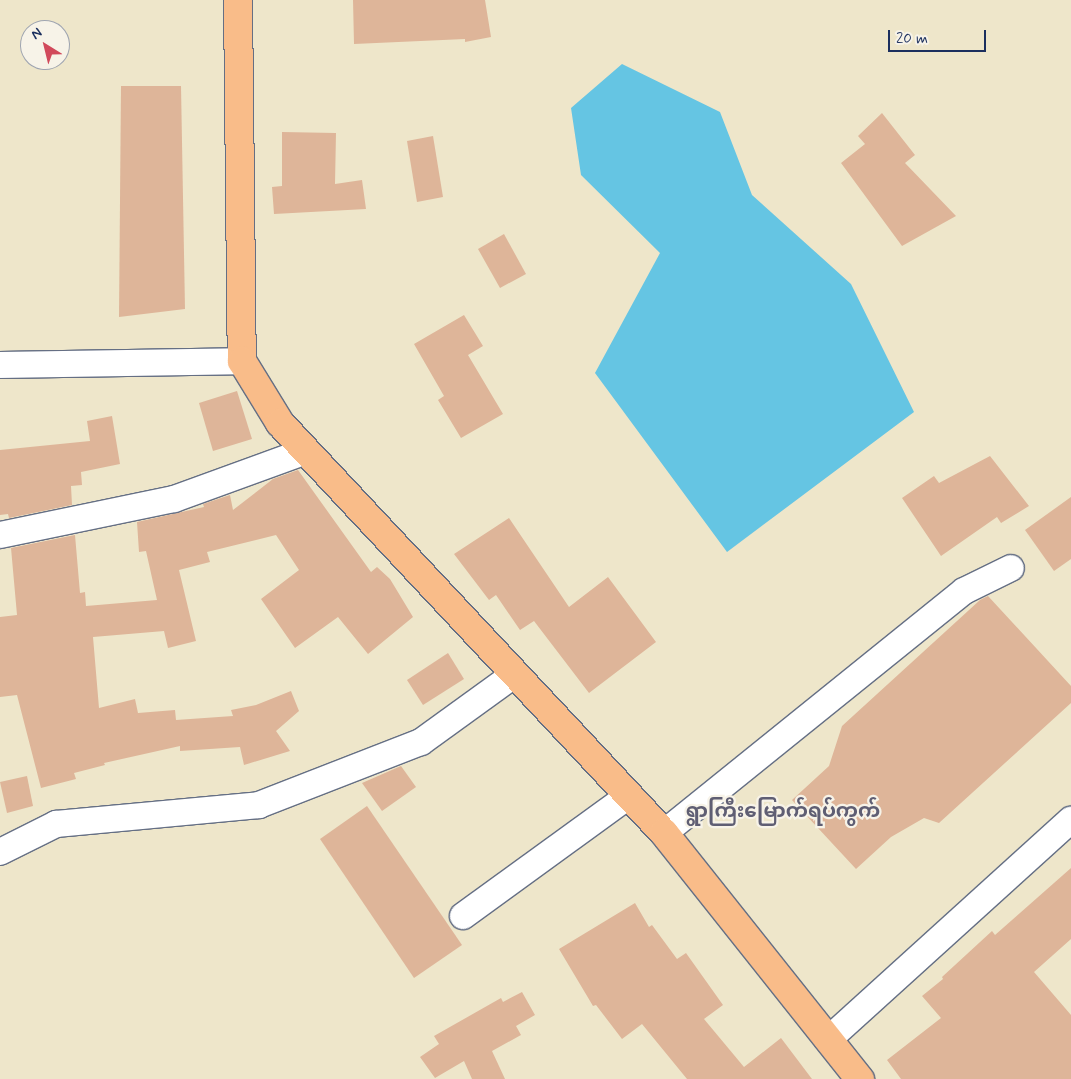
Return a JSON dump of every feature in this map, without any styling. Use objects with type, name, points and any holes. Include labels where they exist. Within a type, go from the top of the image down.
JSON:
[{"type":"main road","points":[[238,0],[242,361],[280,423],[664,833],[860,1079]]},
{"type":"street","points":[[0,366],[242,361]]},
{"type":"street","points":[[0,534],[174,499],[306,451]]},
{"type":"street","points":[[664,833],[964,591],[1011,568]]},
{"type":"street","points":[[0,852],[56,824],[259,805],[421,742],[515,674]]},
{"type":"street","points":[[463,916],[628,796]]},
{"type":"street","points":[[828,1040],[1071,820]]},
{"type":"water","points":[[622,64],[720,112],[752,195],[851,284],[914,412],[727,552],[595,373],[660,253],[581,175],[571,108]]},
{"type":"building","points":[[353,0],[485,0],[491,37],[465,42],[465,39],[354,44]]},
{"type":"building","points":[[121,86],[181,86],[185,309],[119,317]]},
{"type":"building","points":[[882,113],[915,155],[905,163],[956,216],[902,246],[841,163],[865,144],[858,136]]},
{"type":"building","points":[[282,132],[336,133],[335,184],[362,180],[366,209],[274,214],[272,187],[282,186]]},
{"type":"building","points":[[433,136],[443,197],[417,202],[407,141]]},
{"type":"building","points":[[504,234],[526,274],[500,288],[478,249]]},
{"type":"building","points":[[464,315],[483,346],[468,355],[503,414],[461,438],[438,400],[444,396],[414,344]]},
{"type":"building","points":[[237,391],[252,439],[213,451],[199,403]]},
{"type":"building","points":[[112,416],[120,464],[81,472],[82,485],[71,486],[72,505],[9,518],[8,514],[0,515],[0,450],[90,441],[87,421]]},
{"type":"building","points":[[990,456],[1029,506],[1001,523],[997,517],[941,556],[902,498],[934,476],[939,483]]},
{"type":"building","points":[[298,470],[371,572],[377,567],[390,579],[413,617],[368,654],[338,617],[295,648],[261,599],[299,570],[276,535],[207,552],[210,562],[179,570],[196,641],[168,648],[164,631],[93,637],[99,708],[135,699],[138,713],[175,710],[176,720],[233,716],[231,710],[256,705],[291,691],[299,711],[276,731],[290,751],[244,765],[240,747],[180,751],[180,746],[104,763],[105,765],[74,773],[76,779],[41,788],[17,695],[0,697],[0,617],[17,615],[11,548],[75,535],[80,593],[85,592],[86,606],[157,600],[146,551],[139,552],[137,522],[204,507],[203,504],[230,495],[233,510],[273,479]]},
{"type":"building","points":[[1071,497],[1071,559],[1054,571],[1025,530]]},
{"type":"building","points":[[509,518],[569,607],[608,577],[656,642],[589,693],[534,621],[520,630],[496,595],[489,600],[454,554]]},
{"type":"building","points":[[988,596],[1071,686],[1071,703],[939,823],[924,818],[891,837],[856,869],[792,800],[829,766],[842,726],[980,600]]},
{"type":"building","points":[[448,653],[464,679],[423,705],[407,680]]},
{"type":"building","points":[[401,766],[416,787],[382,811],[362,783]]},
{"type":"building","points":[[27,776],[33,806],[7,813],[0,782]]},
{"type":"building","points":[[367,806],[462,945],[414,978],[320,839]]},
{"type":"building","points":[[1071,868],[1071,939],[1034,972],[1071,1015],[1071,1079],[901,1079],[887,1060],[941,1018],[922,996],[943,979],[942,977],[992,931],[995,935]]},
{"type":"building","points":[[635,903],[649,927],[652,925],[677,959],[686,953],[723,1005],[704,1019],[744,1067],[781,1038],[812,1079],[687,1079],[642,1024],[622,1039],[596,1005],[593,1006],[559,949]]},
{"type":"building","points":[[522,992],[535,1015],[516,1026],[521,1035],[492,1051],[505,1079],[472,1079],[464,1061],[435,1078],[420,1057],[439,1044],[434,1036],[501,998],[503,1002]]},
{"type":"district","name":"ရွာကြီးမြောက်ရပ်ကွက်","points":[[783,811]]}]
